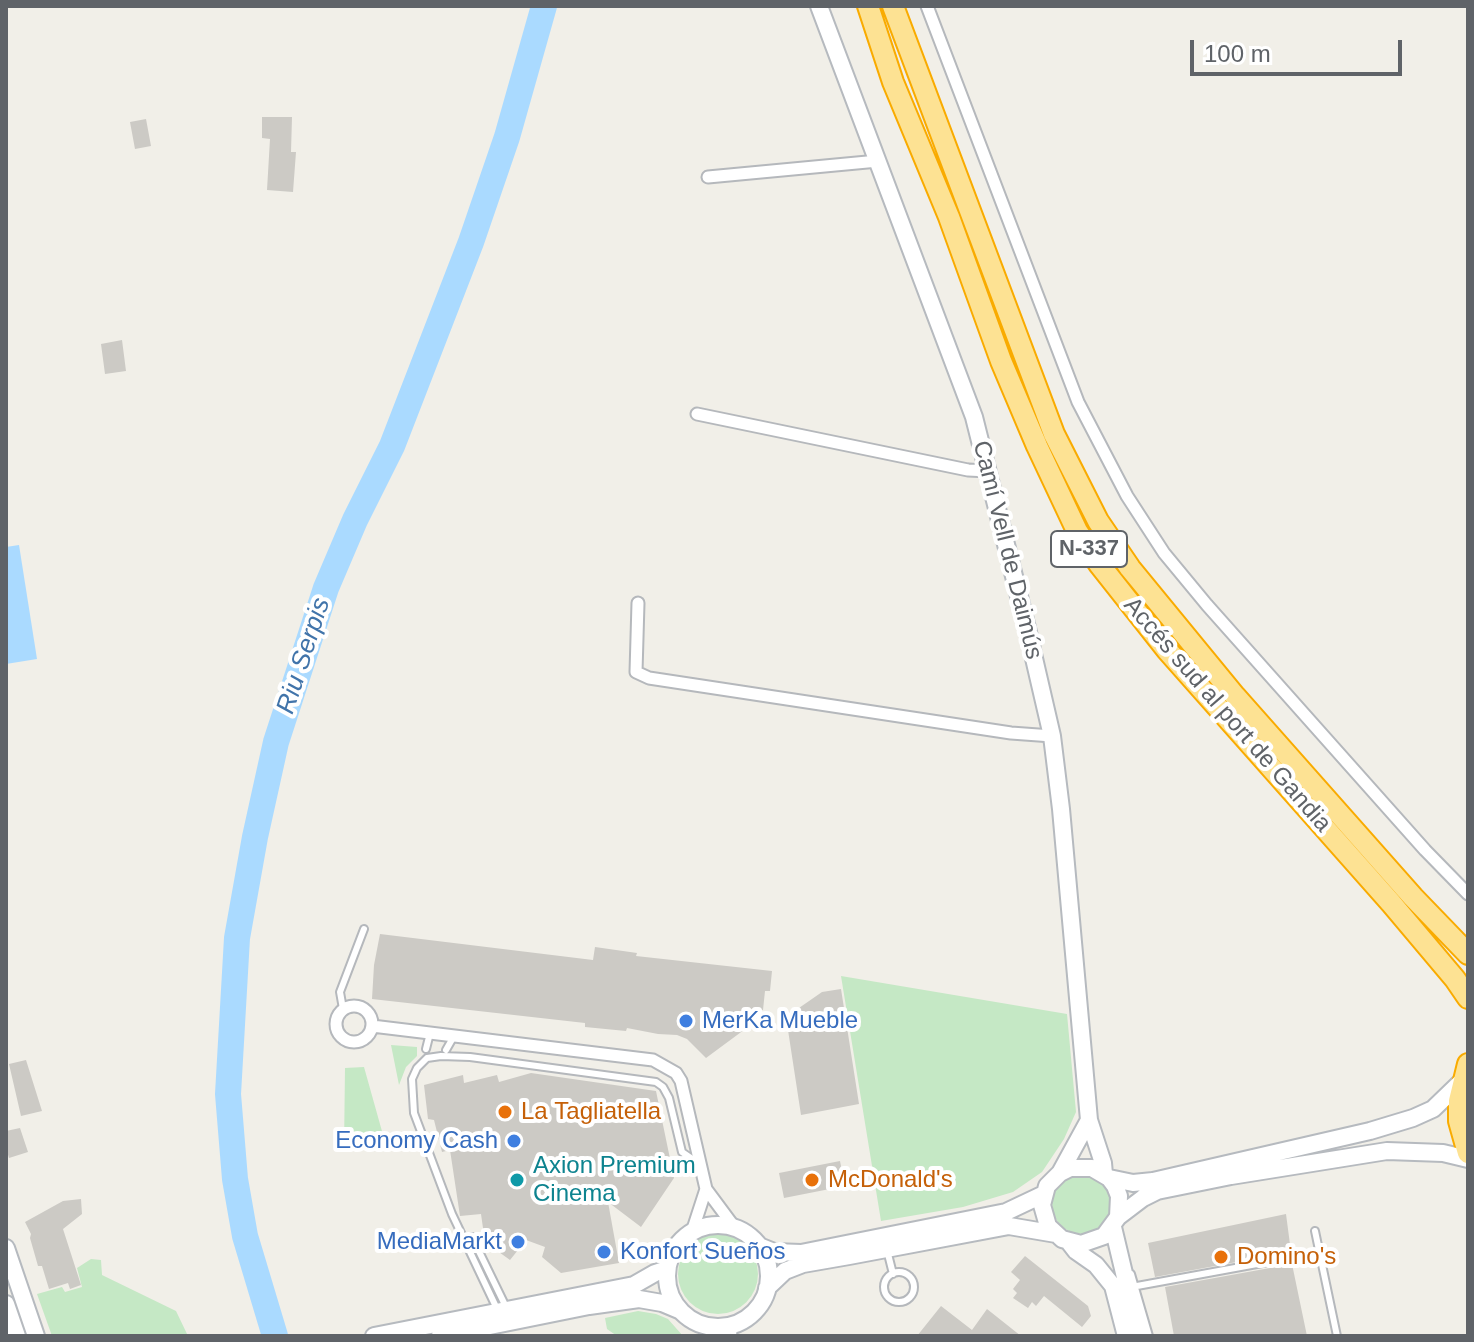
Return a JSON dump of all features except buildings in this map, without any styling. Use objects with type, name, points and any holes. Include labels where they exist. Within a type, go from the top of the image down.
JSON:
[{"type":"highway","name":"Accés sud al port de Gandia","points":[[868,6],[893,82],[949,217],[1001,361],[1077,531],[1134,611],[1391,903],[1468,998]]},
{"type":"highway","name":"Accés sud al port de Gandia","points":[[893,6],[1054,434],[1098,521],[1130,568],[1235,696],[1413,897],[1468,954]]},
{"type":"highway","points":[[1465,1072],[1459,1121],[1468,1153]]},
{"type":"main road","name":"Camí Vell de Daimús","points":[[819,6],[974,417],[988,471],[1052,736],[1089,1120],[1106,1176]]},
{"type":"main road","points":[[1126,1336],[1113,1286],[1096,1265],[1062,1238],[1044,1216],[1044,1194],[1053,1178],[1081,1166],[1133,1183],[1153,1181],[1370,1131],[1433,1109],[1465,1072]]},
{"type":"main road","points":[[1060,1173],[1089,1120]]},
{"type":"main road","points":[[767,1288],[785,1271],[803,1264],[1009,1226],[1062,1238],[1094,1241],[1143,1198],[1157,1191],[1231,1176],[1387,1151],[1443,1153],[1468,1159]]},
{"type":"main road","points":[[1106,1176],[1119,1196],[1115,1222],[1139,1336]]},
{"type":"main road","points":[[759,1246],[774,1252],[801,1253],[1006,1212],[1044,1194]]},
{"type":"main road","points":[[440,1336],[639,1299],[662,1303],[703,1324],[734,1330],[760,1303],[767,1288],[769,1273],[766,1259],[749,1235],[721,1225],[692,1232],[680,1241],[667,1269],[670,1292],[682,1311]]},
{"type":"main road","points":[[6,1248],[36,1336]]},
{"type":"main road","points":[[374,1336],[634,1285],[667,1269]]},
{"type":"main road","points":[[6,1304],[17,1336]]},
{"type":"street","points":[[927,6],[1078,402],[1127,496],[1164,553],[1199,595],[1425,850],[1468,894]]},
{"type":"street","points":[[708,177],[878,161]]},
{"type":"street","points":[[697,414],[968,470],[988,471]]},
{"type":"street","points":[[638,603],[636,672],[649,678],[1011,733],[1052,736]]},
{"type":"street","points":[[355,1006],[366,1010],[372,1026],[369,1035],[360,1041],[344,1040],[335,1025],[343,1009],[355,1006]]},
{"type":"street","points":[[372,1026],[653,1060],[676,1073],[681,1081],[706,1189],[735,1228]]},
{"type":"street","points":[[692,1232],[706,1189]]},
{"type":"lane","points":[[343,1009],[340,992],[364,929]]},
{"type":"lane","points":[[426,1049],[430,1033]]},
{"type":"lane","points":[[446,1050],[454,1036]]},
{"type":"lane","points":[[503,1311],[452,1214],[414,1113],[412,1079],[427,1058],[470,1057],[656,1082],[669,1098],[682,1152],[701,1165]]},
{"type":"lane","points":[[1315,1231],[1337,1336]]},
{"type":"lane","points":[[472,1237],[503,1311]]},
{"type":"lane","points":[[887,1249],[893,1274]]},
{"type":"lane","points":[[1137,1286],[1306,1255]]},
{"type":"lane","points":[[1122,1265],[1137,1286],[1149,1336]]},
{"type":"lane","points":[[904,1273],[911,1279],[913,1289],[906,1299],[894,1301],[887,1295],[885,1283],[893,1274],[904,1273]]},
{"type":"green space","points":[[841,976],[1067,1014],[1076,1112],[1064,1139],[1042,1172],[1013,1192],[963,1207],[881,1221]]},
{"type":"green space","points":[[391,1045],[417,1047],[417,1056],[406,1067],[399,1085]]},
{"type":"green space","points":[[364,1067],[385,1142],[344,1149],[345,1068]]},
{"type":"green space","points":[[1082,1174],[1093,1176],[1103,1183],[1110,1193],[1110,1215],[1103,1225],[1093,1232],[1082,1234],[1071,1232],[1061,1225],[1054,1215],[1052,1204],[1054,1193],[1061,1183],[1071,1176]]},
{"type":"green space","points":[[718,1234],[733,1237],[746,1246],[755,1259],[758,1274],[755,1289],[746,1302],[733,1311],[718,1314],[703,1311],[690,1302],[681,1289],[678,1274],[681,1259],[690,1246],[703,1237]]},
{"type":"green space","points":[[91,1259],[101,1260],[102,1275],[176,1311],[188,1336],[52,1336],[37,1294],[62,1287],[65,1292],[82,1287],[77,1268]]},
{"type":"green space","points":[[638,1311],[668,1319],[683,1336],[617,1336],[607,1329],[605,1318]]},
{"type":"water","points":[[19,545],[37,659],[6,664],[6,547]]},
{"type":"waterway","name":"Riu Serpis","points":[[275,1336],[245,1236],[235,1179],[228,1094],[237,938],[255,837],[276,742],[326,588],[392,446],[471,242],[507,137],[544,6]]},
{"type":"place","name":"MerKa Mueble","points":[[686,1021]]},
{"type":"place","name":"La Tagliatella","points":[[505,1112]]},
{"type":"place","name":"Economy Cash","points":[[514,1141]]},
{"type":"place","name":"Axion Premium Cinema","points":[[517,1180]]},
{"type":"place","name":"McDonald's","points":[[812,1180]]},
{"type":"place","name":"MediaMarkt","points":[[518,1242]]},
{"type":"place","name":"Konfort Sueños","points":[[604,1252]]},
{"type":"place","name":"Domino's","points":[[1221,1257]]}]
